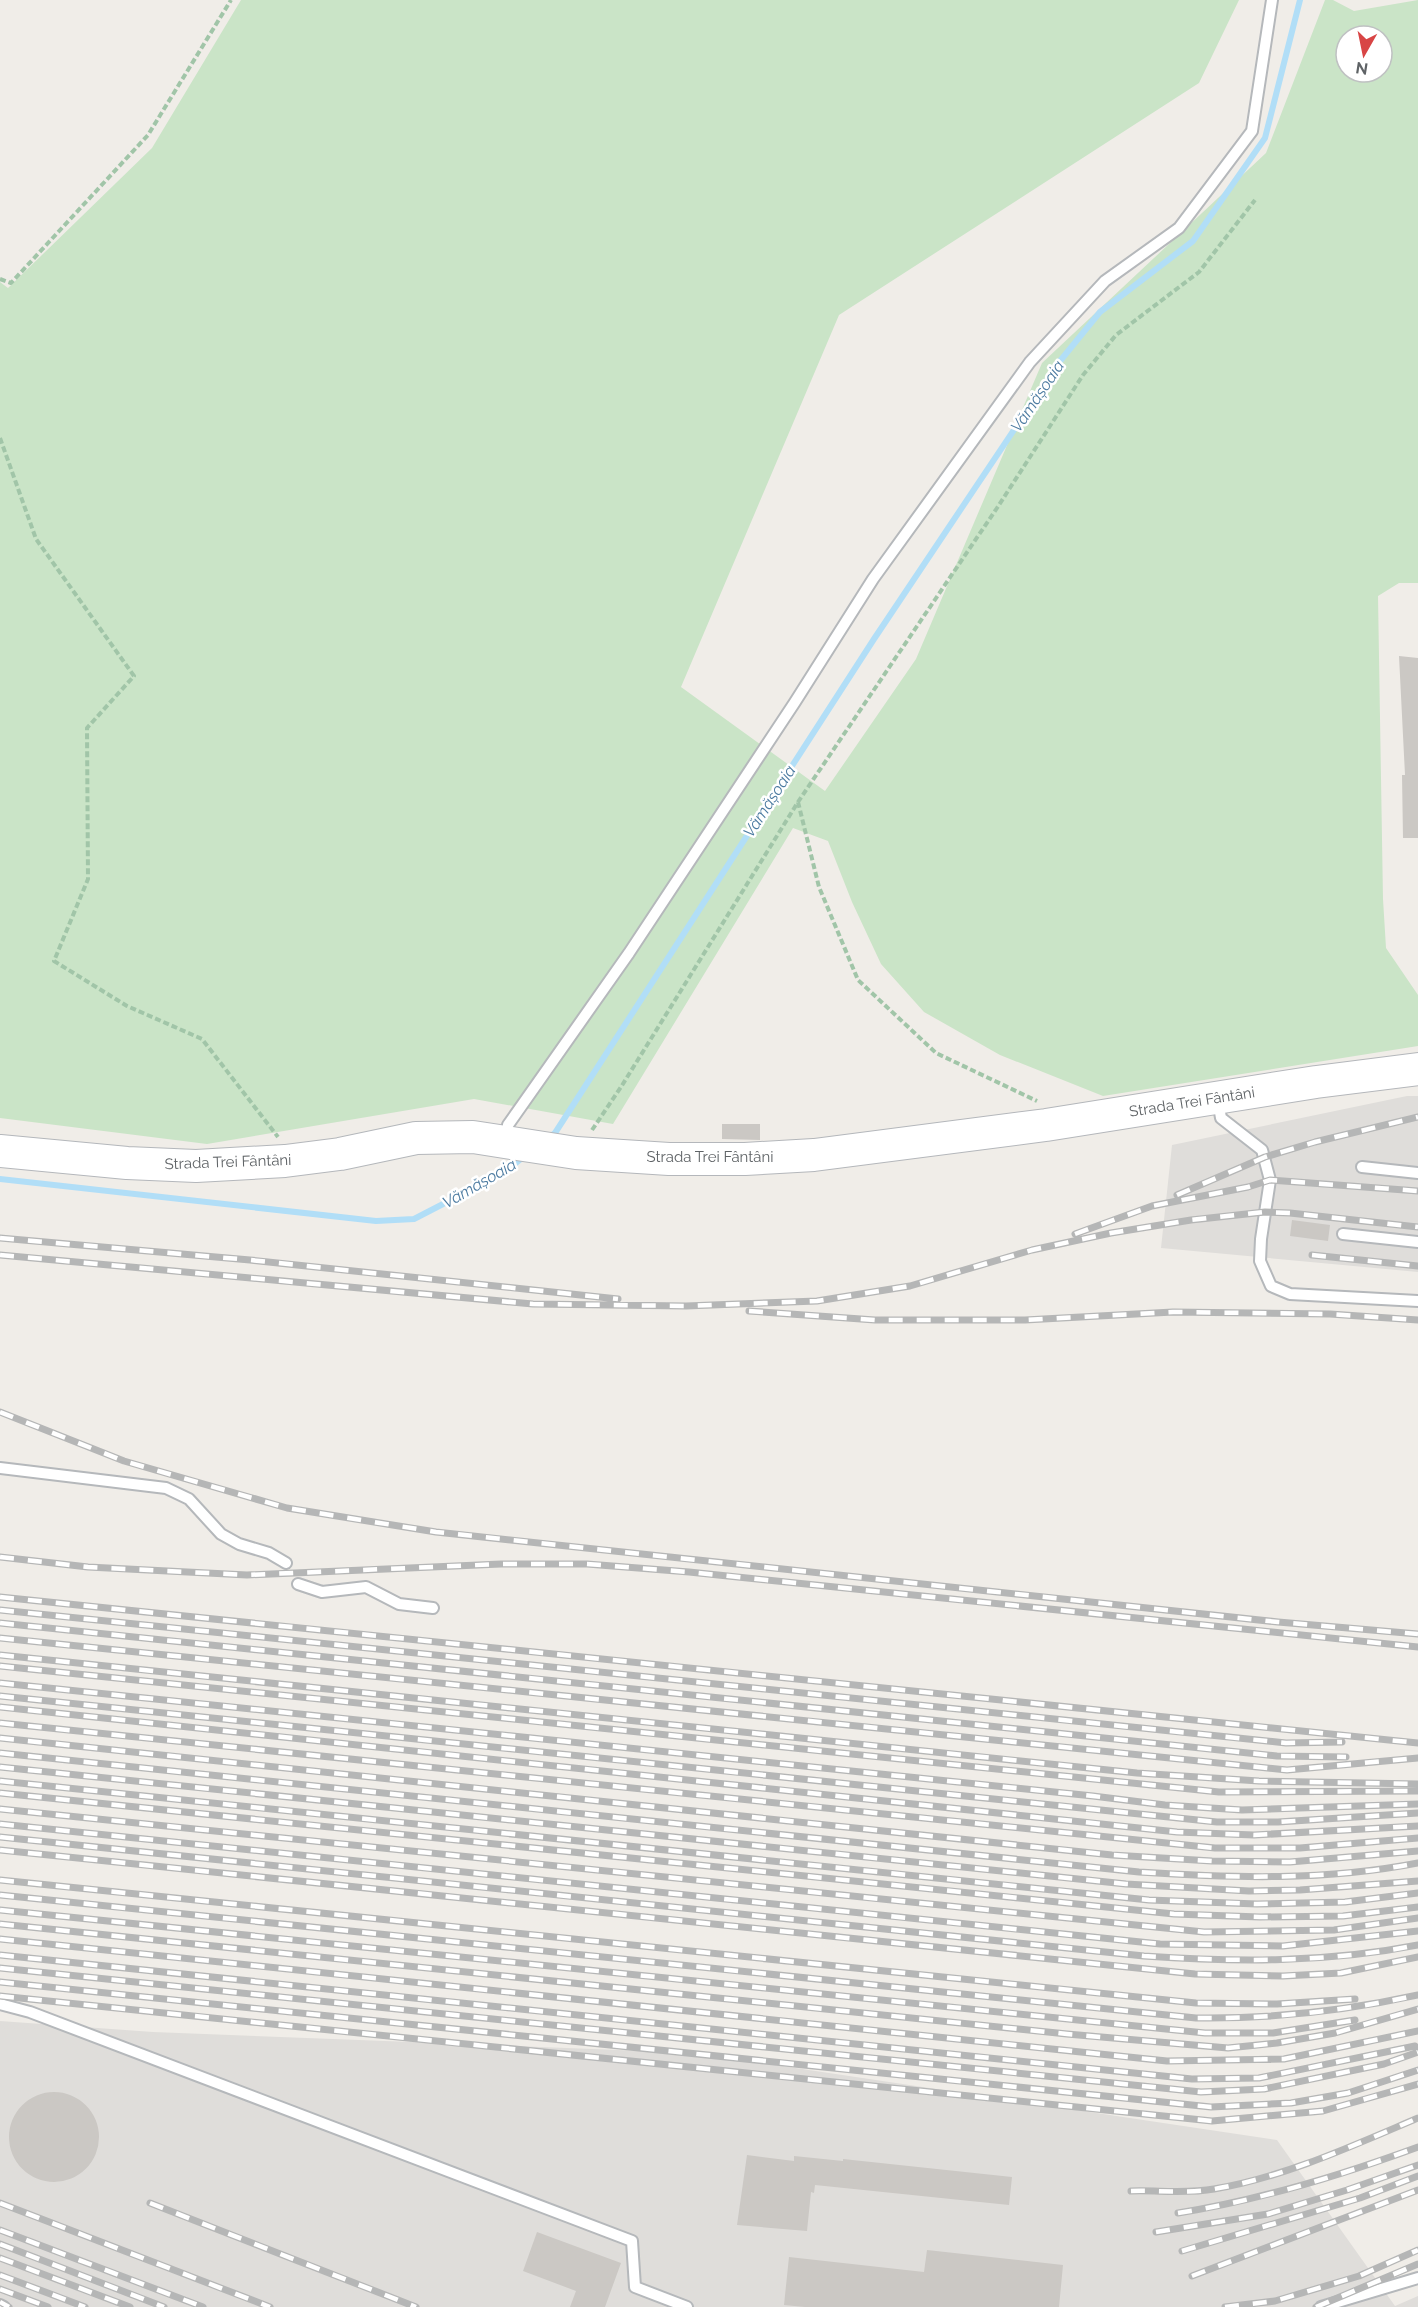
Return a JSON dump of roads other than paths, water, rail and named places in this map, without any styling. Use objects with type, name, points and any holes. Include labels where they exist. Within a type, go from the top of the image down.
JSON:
[{"type":"main road","name":"Strada Trei Fântâni","points":[[0,1151],[127,1163],[196,1166],[285,1161],[340,1154],[416,1138],[473,1137],[564,1151],[669,1160],[745,1159],[814,1155],[1046,1125],[1338,1079],[1418,1069]]},
{"type":"lane","points":[[510,1142],[508,1125],[629,954],[873,579],[1030,362],[1105,281],[1179,228],[1252,130],[1272,0]]},
{"type":"lane","points":[[1217,1098],[1221,1118],[1262,1150],[1265,1157],[1270,1180],[1260,1261],[1271,1286],[1290,1294],[1418,1301]]},
{"type":"lane","points":[[1362,1167],[1418,1173]]},
{"type":"lane","points":[[1343,1234],[1418,1242]]},
{"type":"lane","points":[[0,1468],[166,1488],[189,1499],[221,1533],[239,1544],[269,1553],[286,1563]]},
{"type":"lane","points":[[298,1584],[322,1592],[366,1587],[399,1604],[433,1608]]},
{"type":"lane","points":[[0,2004],[52,2021],[632,2241],[635,2287],[687,2307]]},
{"type":"lane","points":[[1322,2307],[1418,2278]]},
{"type":"lane","points":[[0,2305],[4,2307]]},
{"type":"waterway","name":"Vămășoaia","points":[[548,1138],[555,1133],[874,639],[1060,361],[1100,312],[1193,241],[1265,138],[1300,0]]},
{"type":"waterway","name":"Vămășoaia","points":[[0,1179],[376,1221],[414,1219],[503,1173],[526,1155]]},
{"type":"railway","points":[[1177,1195],[1265,1157],[1315,1142],[1418,1117]]},
{"type":"railway","points":[[1075,1234],[1152,1206],[1248,1187],[1270,1180],[1418,1191]]},
{"type":"railway","points":[[0,1255],[533,1304],[686,1306],[817,1301],[910,1286],[1032,1250],[1111,1233],[1191,1220],[1265,1212],[1418,1227]]},
{"type":"railway","points":[[0,1238],[250,1260],[618,1299]]},
{"type":"railway","points":[[1312,1255],[1418,1266]]},
{"type":"railway","points":[[749,1311],[875,1320],[1025,1320],[1173,1312],[1330,1314],[1418,1320]]},
{"type":"railway","points":[[0,1412],[124,1461],[287,1508],[436,1532],[1278,1622],[1418,1634]]},
{"type":"railway","points":[[0,1557],[88,1567],[247,1575],[501,1564],[587,1564],[689,1572],[1418,1647]]},
{"type":"railway","points":[[0,1597],[1418,1743]]},
{"type":"railway","points":[[0,1610],[1286,1743],[1342,1742]]},
{"type":"railway","points":[[0,1623],[1277,1756],[1346,1757]]},
{"type":"railway","points":[[0,1638],[1287,1770],[1418,1758]]},
{"type":"railway","points":[[0,1655],[1137,1773],[1259,1781],[1418,1784]]},
{"type":"railway","points":[[0,1666],[1219,1792],[1418,1791]]},
{"type":"railway","points":[[0,1683],[1165,1805],[1242,1810],[1418,1804]]},
{"type":"railway","points":[[0,1696],[1217,1822],[1278,1822],[1418,1813]]},
{"type":"railway","points":[[0,1707],[1177,1832],[1254,1835],[1418,1826]]},
{"type":"railway","points":[[0,1723],[1215,1848],[1300,1848],[1418,1838]]},
{"type":"railway","points":[[0,1738],[1112,1855],[1212,1861],[1290,1862],[1418,1851]]},
{"type":"railway","points":[[0,1753],[1139,1872],[1244,1877],[1314,1875],[1349,1873],[1418,1863]]},
{"type":"railway","points":[[0,1767],[1126,1884],[1249,1891],[1300,1890],[1418,1881]]},
{"type":"railway","points":[[0,1781],[1149,1900],[1257,1904],[1345,1902],[1418,1893]]},
{"type":"railway","points":[[0,1793],[1174,1914],[1260,1917],[1343,1916],[1418,1907]]},
{"type":"railway","points":[[0,1809],[1204,1932],[1334,1930],[1418,1918]]},
{"type":"railway","points":[[0,1824],[1160,1944],[1283,1946],[1418,1931]]},
{"type":"railway","points":[[0,1837],[1144,1956],[1281,1960],[1350,1955],[1418,1945]]},
{"type":"railway","points":[[0,1850],[1195,1974],[1283,1976],[1341,1973],[1418,1957]]},
{"type":"railway","points":[[0,1880],[1196,2003],[1277,2004],[1355,1999]]},
{"type":"railway","points":[[0,1895],[1196,2018],[1308,2013],[1418,1995]]},
{"type":"railway","points":[[0,1910],[1205,2033],[1273,2033],[1355,2020]]},
{"type":"railway","points":[[0,1924],[1067,2034],[1228,2048],[1277,2043],[1335,2033],[1418,2009]]},
{"type":"railway","points":[[0,1939],[1167,2061],[1284,2059],[1418,2031]]},
{"type":"railway","points":[[0,1955],[1192,2079],[1259,2078],[1415,2046]]},
{"type":"railway","points":[[0,1968],[1201,2092],[1264,2089],[1384,2064],[1418,2052]]},
{"type":"railway","points":[[0,1982],[1211,2107],[1291,2103],[1348,2093],[1418,2070]]},
{"type":"railway","points":[[0,1996],[1212,2121],[1323,2111],[1418,2084]]},
{"type":"railway","points":[[1131,2191],[1193,2191],[1240,2184],[1318,2160],[1418,2118]]},
{"type":"railway","points":[[1178,2213],[1209,2208],[1300,2186],[1418,2147]]},
{"type":"railway","points":[[1156,2232],[1268,2214],[1418,2165]]},
{"type":"railway","points":[[1182,2251],[1360,2198],[1418,2176]]},
{"type":"railway","points":[[1192,2276],[1418,2190]]},
{"type":"railway","points":[[0,2203],[270,2307]]},
{"type":"railway","points":[[150,2203],[416,2307]]},
{"type":"railway","points":[[0,2230],[203,2307]]},
{"type":"railway","points":[[0,2244],[164,2307]]},
{"type":"railway","points":[[1225,2307],[1275,2301],[1359,2276],[1418,2250]]},
{"type":"railway","points":[[0,2258],[130,2307]]},
{"type":"railway","points":[[1316,2307],[1418,2264]]},
{"type":"railway","points":[[0,2275],[85,2307]]},
{"type":"railway","points":[[0,2289],[48,2307]]},
{"type":"railway","points":[[0,2302],[9,2307]]}]
